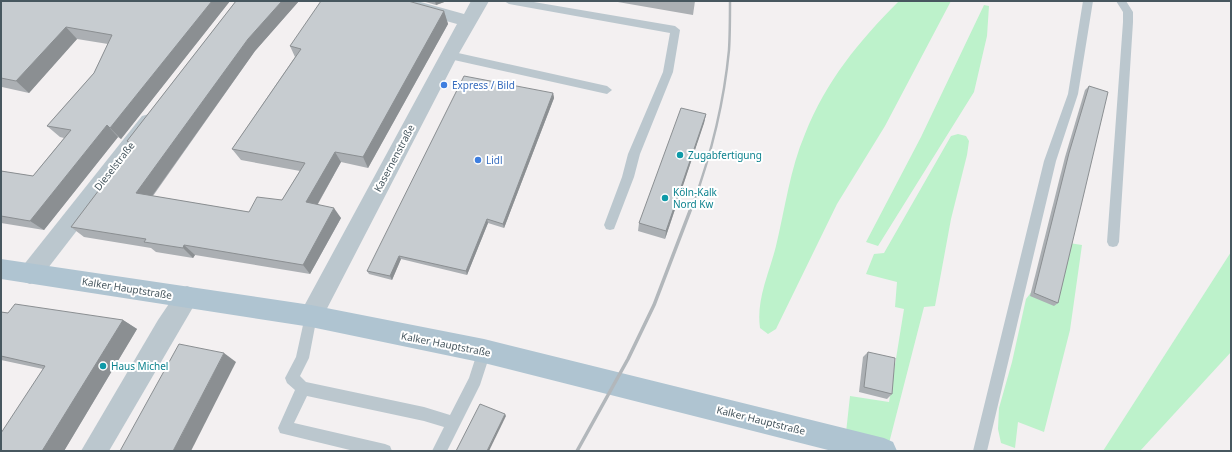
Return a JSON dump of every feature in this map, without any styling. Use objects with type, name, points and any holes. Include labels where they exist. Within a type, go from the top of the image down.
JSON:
[{"type":"main road","name":"Kalker Hauptstraße","points":[[1,269],[311,316],[484,352],[884,451]]},
{"type":"street","points":[[395,1],[468,21]]},
{"type":"street","name":"Kasernenstraße","points":[[311,316],[449,55],[480,1]]},
{"type":"street","name":"Dieselstraße","points":[[30,274],[160,107]]},
{"type":"street","points":[[94,451],[166,328],[187,297]]},
{"type":"lane","points":[[509,1],[675,30],[668,72],[634,154],[628,177],[610,225]]},
{"type":"lane","points":[[980,451],[1048,168],[1073,94],[1088,1]]},
{"type":"lane","points":[[1113,242],[1128,22],[1128,12],[1121,1]]},
{"type":"lane","points":[[449,55],[607,90]]},
{"type":"lane","points":[[311,316],[302,358],[292,378],[303,388],[424,414],[453,423]]},
{"type":"lane","points":[[439,451],[475,380],[484,352]]},
{"type":"lane","points":[[303,388],[285,428],[385,451]]},
{"type":"green space","points":[[899,1],[951,1],[885,126],[837,204],[776,329],[768,334],[760,328],[759,317],[761,297],[776,246],[795,161],[805,134],[813,115],[833,79],[870,31]]},
{"type":"green space","points":[[984,5],[989,6],[987,36],[974,92],[878,246],[866,242],[921,137]]},
{"type":"green space","points":[[958,134],[966,136],[969,141],[951,219],[935,306],[924,307],[887,451],[844,451],[850,396],[889,402],[904,309],[895,307],[897,282],[866,274],[874,254],[884,253],[951,136]]},
{"type":"green space","points":[[1069,243],[1082,245],[1070,330],[1044,432],[1018,422],[1015,448],[1001,443],[998,429],[999,408],[1012,362],[1026,299]]},
{"type":"green space","points":[[1231,252],[1231,352],[1140,451],[1103,451]]},
{"type":"building","points":[[1,1],[212,1],[110,128],[107,125],[30,221],[1,216],[1,171],[33,176],[71,130],[47,126],[94,73],[112,35],[66,27],[16,81],[1,78]]},
{"type":"building","points":[[236,1],[282,1],[248,39],[136,193],[249,212],[257,197],[282,200],[305,163],[232,149],[301,49],[290,46],[321,1],[408,1],[444,11],[363,157],[335,152],[306,202],[334,208],[303,265],[184,245],[183,248],[144,242],[146,239],[71,227],[133,145],[127,141]]},
{"type":"building","name":"Lidl","points":[[464,76],[553,93],[503,224],[487,219],[466,271],[399,256],[390,276],[367,271]]},
{"type":"building","points":[[1089,86],[1108,92],[1058,303],[1034,293],[1069,153]]},
{"type":"building","points":[[681,108],[706,114],[666,231],[639,223]]},
{"type":"building","points":[[15,304],[123,320],[42,451],[1,451],[1,433],[45,366],[1,356],[1,312],[8,313]]},
{"type":"building","points":[[179,344],[224,353],[173,451],[120,451]]},
{"type":"building","points":[[868,352],[895,358],[892,394],[864,387]]},
{"type":"building","points":[[480,404],[505,414],[487,451],[456,451]]},
{"type":"railway","points":[[693,204],[706,167],[724,89],[729,50],[730,1]]},
{"type":"railway","points":[[577,451],[628,359],[654,305],[693,203]]},
{"type":"place","name":"Express / Bild","points":[[444,85]]},
{"type":"place","name":"Zugabfertigung","points":[[680,155]]},
{"type":"place","name":"Lidl","points":[[478,160]]},
{"type":"place","name":"Köln-Kalk Nord Kw","points":[[665,198]]},
{"type":"place","name":"Haus Michel","points":[[103,366]]}]
